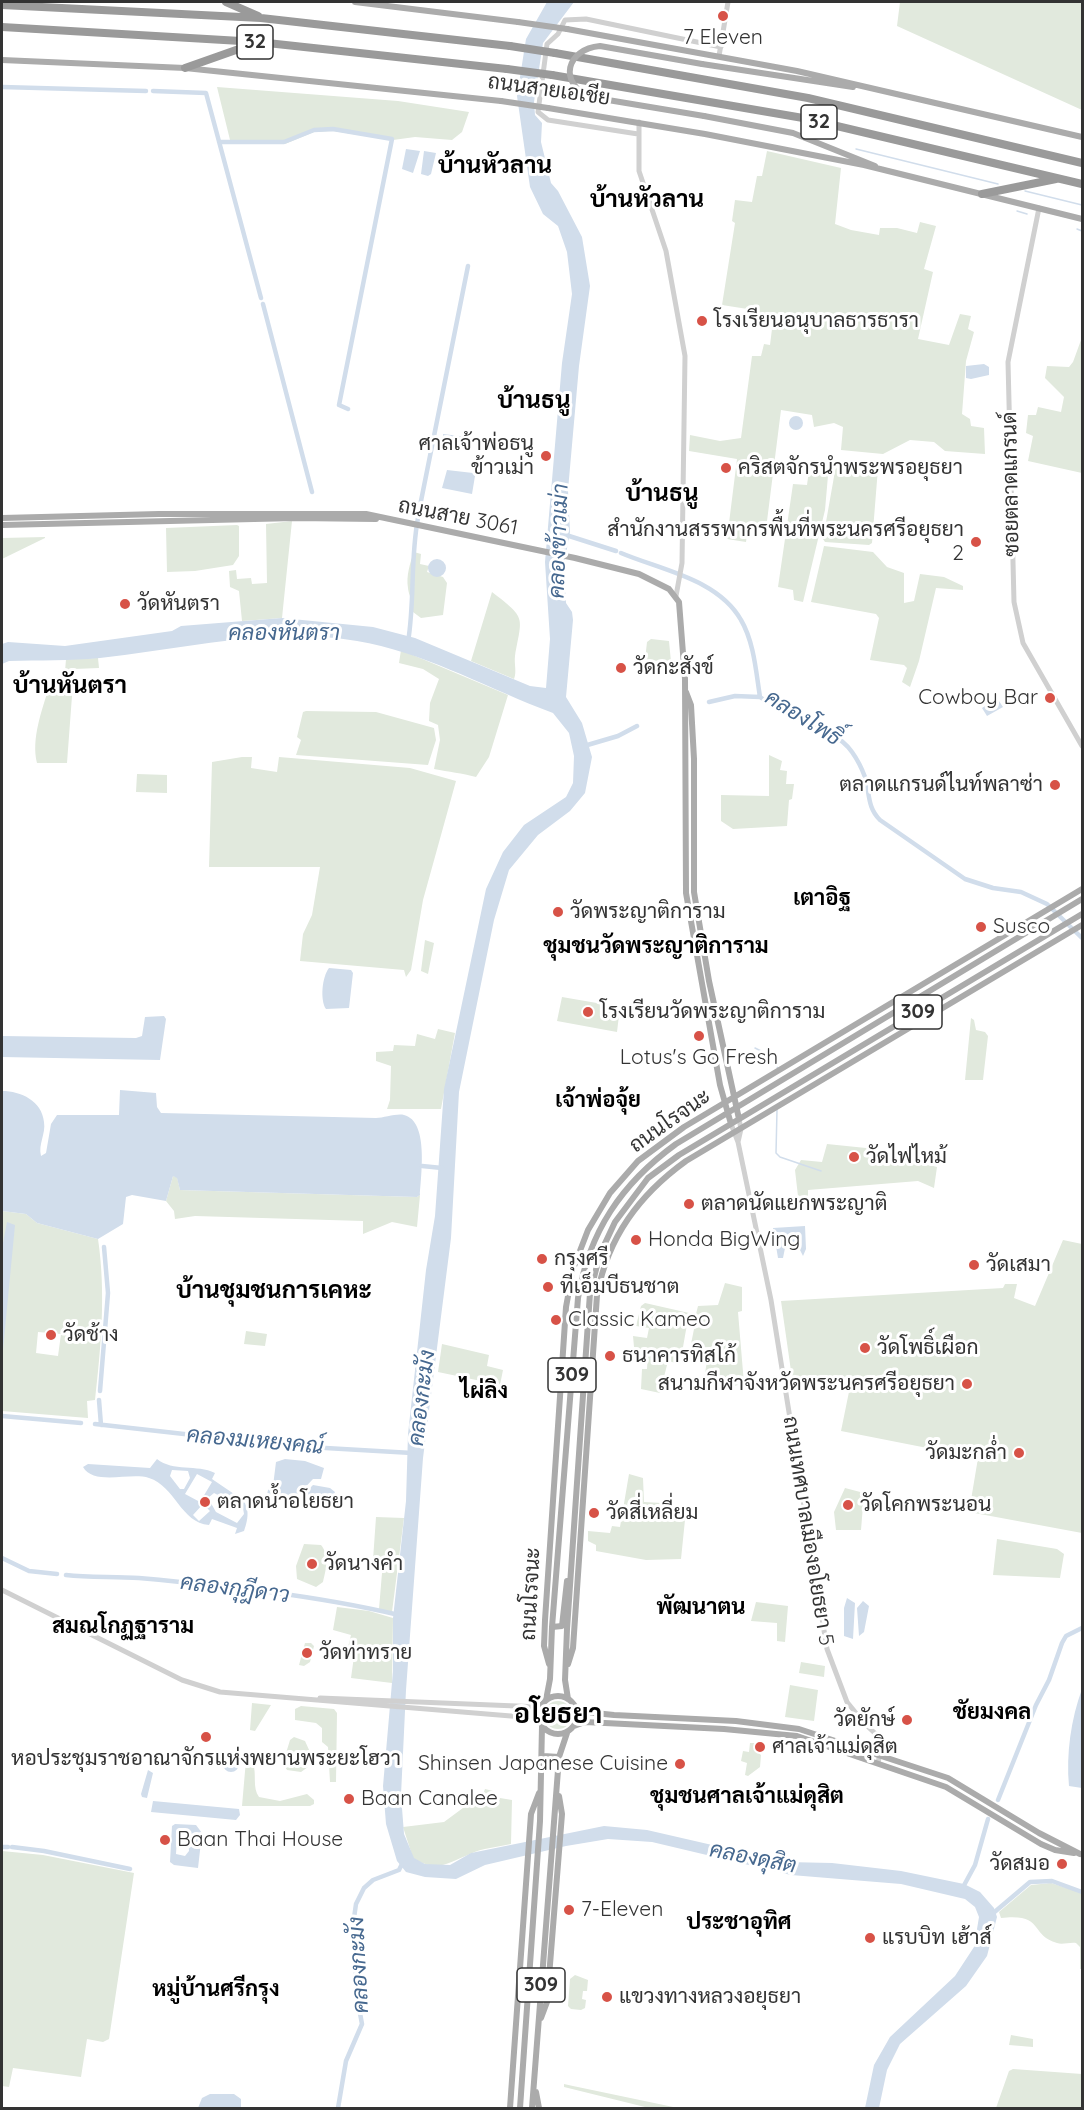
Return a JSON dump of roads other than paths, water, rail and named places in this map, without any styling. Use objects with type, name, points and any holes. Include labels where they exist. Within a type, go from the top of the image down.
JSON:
[{"type":"highway","points":[[226,2],[261,18]]},
{"type":"highway","name":"ถนนสายเอเชีย","points":[[2,5],[261,18],[510,46],[808,98],[1083,163]]},
{"type":"highway","name":"ถนนสายเอเชีย","points":[[2,27],[258,42],[552,75],[803,118],[1083,184]]},
{"type":"highway","points":[[185,68],[258,42]]},
{"type":"highway","points":[[982,194],[1060,179]]},
{"type":"main road","points":[[355,2],[567,29],[719,56],[873,88],[1083,137]]},
{"type":"main road","points":[[873,88],[702,64],[600,46],[587,47],[578,52],[572,62],[570,75],[573,85],[581,93],[590,97],[793,133],[884,170]]},
{"type":"main road","name":"ถนนสายเอเชีย","points":[[2,60],[185,68],[501,101],[639,122],[884,170],[1083,219]]},
{"type":"main road","points":[[159,514],[159,522]]},
{"type":"main road","name":"ถนนสาย 3061","points":[[2,518],[159,514],[366,514],[540,550],[639,574],[660,583],[676,596]]},
{"type":"main road","name":"ถนนสาย 3061","points":[[2,525],[296,518],[382,519]]},
{"type":"main road","points":[[676,596],[680,611],[685,688],[686,893],[724,1102],[731,1124]]},
{"type":"main road","points":[[685,688],[691,705],[694,759],[694,892],[733,1098],[739,1119]]},
{"type":"main road","name":"ถนนโรจนะ","points":[[551,1670],[544,1646],[545,1620],[566,1307],[573,1269],[595,1217],[627,1172],[659,1144],[724,1102],[1083,889]]},
{"type":"main road","name":"ถนนโรจนะ","points":[[546,1700],[551,1670],[552,1627],[578,1298],[585,1265],[600,1227],[620,1195],[653,1161],[728,1112],[1083,899]]},
{"type":"main road","name":"ถนนโรจนะ","points":[[568,1699],[566,1667],[590,1293],[607,1237],[627,1203],[653,1173],[772,1099],[1082,914]]},
{"type":"main road","name":"ถนนโรจนะ","points":[[566,1667],[573,1648],[596,1311],[601,1276],[608,1255],[628,1216],[657,1184],[686,1161],[1083,925]]},
{"type":"main road","points":[[874,1014],[878,1022]]},
{"type":"main road","points":[[883,1032],[888,1041]]},
{"type":"main road","points":[[567,1435],[580,1436]]},
{"type":"main road","points":[[575,1522],[583,1523]]},
{"type":"main road","points":[[552,1627],[562,1626],[567,1581],[572,1563]]},
{"type":"main road","points":[[559,1696],[568,1699],[585,1712],[783,1726],[881,1754],[968,1787],[1039,1833],[1081,1854],[1049,1848],[946,1787],[783,1733],[585,1722],[574,1726],[567,1733],[553,1734],[541,1724],[541,1707],[546,1700],[559,1696]]},
{"type":"main road","points":[[574,1726],[577,1716],[575,1706]]},
{"type":"main road","name":"309","points":[[520,2109],[540,1821],[543,1756],[541,1724]]},
{"type":"main road","name":"309","points":[[532,2109],[555,1861],[559,1757],[567,1733]]},
{"type":"main road","points":[[543,1756],[559,1757]]},
{"type":"main road","points":[[510,2109],[531,1824],[541,1786]]},
{"type":"main road","points":[[513,2070],[521,2097]]},
{"type":"main road","points":[[534,2083],[539,2109]]},
{"type":"street","points":[[719,56],[728,2]]},
{"type":"street","points":[[638,134],[548,120],[538,112],[547,44],[558,34],[566,20],[586,19],[721,47]]},
{"type":"street","points":[[639,122],[639,171],[666,251],[684,348],[682,563],[676,596]]},
{"type":"street","name":"ซอยตลาดแกรนด์","points":[[1040,208],[1008,362],[1014,602],[1023,643],[1083,746]]},
{"type":"street","name":"ถนนเทศบาลเมืองอโยธยา 5","points":[[738,1142],[741,1129],[739,1119]]},
{"type":"street","name":"ถนนเทศบาลเมืองอโยธยา 5","points":[[731,1124],[738,1142],[771,1300],[827,1649],[847,1702],[880,1738],[881,1754]]},
{"type":"street","points":[[2,1590],[198,1686],[220,1692],[419,1705],[541,1707]]},
{"type":"street","points":[[419,1705],[523,1717],[541,1724]]},
{"type":"street","points":[[878,1763],[881,1754]]},
{"type":"water","points":[[547,2],[574,2],[543,43],[534,102],[535,115],[542,123],[541,142],[551,183],[558,191],[582,237],[590,286],[579,366],[568,490],[570,532],[564,565],[566,603],[572,612],[573,620],[566,697],[582,723],[592,757],[585,793],[570,811],[538,835],[509,870],[494,920],[459,1092],[451,1238],[423,1458],[406,1690],[401,1795],[404,1834],[414,1858],[425,1864],[450,1865],[471,1853],[604,1826],[647,1830],[786,1862],[832,1863],[901,1871],[964,1884],[980,1892],[994,1908],[997,1917],[987,1956],[966,1986],[900,2044],[887,2070],[879,2108],[865,2108],[874,2065],[890,2037],[955,1976],[974,1947],[979,1917],[975,1907],[965,1899],[901,1884],[791,1875],[652,1842],[608,1839],[566,1846],[485,1865],[456,1879],[425,1877],[406,1872],[397,1861],[386,1824],[383,1786],[393,1671],[393,1618],[406,1501],[408,1434],[426,1270],[435,1216],[444,1089],[486,889],[503,852],[524,825],[566,797],[573,783],[574,756],[569,733],[553,713],[450,670],[381,646],[325,637],[260,637],[100,658],[9,661],[2,664],[2,644],[8,642],[65,646],[172,631],[181,626],[282,618],[373,627],[415,638],[530,686],[546,688],[550,639],[545,562],[562,363],[572,294],[567,252],[558,226],[543,214],[530,187],[517,96],[526,39]]},
{"type":"water","points":[[406,149],[420,151],[413,173],[402,169]]},
{"type":"water","points":[[424,151],[436,153],[431,174],[428,176],[421,174]]},
{"type":"water","points":[[984,364],[989,367],[989,375],[966,378],[966,366]]},
{"type":"water","points":[[793,416],[799,416],[803,423],[799,430],[793,430],[789,426],[789,420]]},
{"type":"water","points":[[443,434],[485,439],[486,443],[443,440]]},
{"type":"water","points":[[447,470],[473,473],[475,476],[472,494],[442,488]]},
{"type":"water","points":[[433,559],[441,559],[446,564],[444,575],[433,577],[428,572],[428,564]]},
{"type":"water","points":[[997,698],[1003,707],[987,716],[982,708]]},
{"type":"water","points":[[329,968],[351,970],[353,973],[349,1008],[326,1009],[324,1005],[323,988]]},
{"type":"water","points":[[164,1016],[166,1019],[160,1060],[2,1057],[2,1036],[136,1038],[142,1036],[145,1017]]},
{"type":"water","points":[[120,1090],[156,1093],[157,1107],[161,1113],[376,1118],[404,1115],[412,1119],[420,1138],[422,1162],[420,1195],[417,1197],[180,1190],[177,1178],[173,1176],[166,1201],[132,1195],[126,1197],[123,1224],[98,1239],[37,1223],[26,1214],[2,1211],[2,1091],[23,1095],[39,1108],[44,1126],[40,1147],[41,1156],[46,1153],[51,1124],[57,1115],[119,1115]]},
{"type":"water","points":[[7,1222],[15,1225],[2,1360],[2,1248]]},
{"type":"water","points":[[805,1226],[806,1249],[803,1256],[799,1248],[785,1248],[783,1258],[778,1258],[773,1228]]},
{"type":"water","points":[[157,1459],[178,1467],[208,1470],[215,1473],[212,1479],[237,1496],[239,1495],[245,1503],[248,1516],[244,1531],[235,1534],[237,1528],[212,1519],[209,1525],[199,1523],[191,1518],[165,1488],[149,1478],[95,1476],[83,1467],[88,1464],[150,1468]],"holes":[[[172,1470],[188,1471],[190,1478],[184,1489],[180,1489],[170,1476]],[[197,1474],[212,1482],[200,1502],[185,1494]],[[214,1493],[243,1508],[244,1514],[237,1523],[216,1512],[208,1498]],[[203,1504],[210,1511],[199,1521],[193,1515]]]},
{"type":"water","points":[[285,1459],[305,1461],[324,1468],[321,1479],[313,1479],[297,1499],[267,1495],[268,1490],[273,1486],[276,1462]]},
{"type":"water","points":[[313,1485],[330,1488],[335,1492],[331,1502],[326,1506],[313,1503],[305,1493]]},
{"type":"water","points":[[847,1598],[855,1603],[853,1639],[844,1636],[844,1608]]},
{"type":"water","points":[[863,1601],[869,1606],[864,1632],[859,1636],[857,1608]]},
{"type":"water","points":[[1082,1689],[1082,1788],[1069,1786],[1068,1762],[1072,1724]]},
{"type":"water","points":[[231,1756],[237,1758],[239,1764],[237,1770],[231,1772],[225,1770],[223,1764],[225,1758]]},
{"type":"water","points":[[148,1770],[153,1773],[147,1798],[142,1797],[141,1794]]},
{"type":"water","points":[[153,1801],[239,1809],[240,1815],[236,1820],[151,1812]]},
{"type":"water","points":[[175,1824],[196,1825],[202,1833],[198,1868],[174,1865],[170,1862],[172,1826]],"holes":[[[177,1837],[188,1838],[189,1851],[185,1856],[176,1854]]]},
{"type":"water","points":[[210,2094],[234,2094],[241,2099],[241,2108],[198,2108],[202,2098]]},
{"type":"waterway","points":[[2,87],[146,91]]},
{"type":"waterway","points":[[153,91],[206,93],[261,298]]},
{"type":"waterway","points":[[219,142],[284,142],[314,130],[333,129],[392,139],[339,405],[348,409]]},
{"type":"waterway","points":[[856,149],[998,184]]},
{"type":"waterway","points":[[1025,191],[1082,205]]},
{"type":"waterway","points":[[1017,211],[1027,214]]},
{"type":"waterway","points":[[1077,229],[1082,231]]},
{"type":"waterway","points":[[419,511],[468,266]]},
{"type":"waterway","points":[[263,304],[312,492]]},
{"type":"waterway","points":[[408,642],[418,518]]},
{"type":"waterway","name":"คลองโพธิ์","points":[[566,535],[616,551]]},
{"type":"waterway","name":"คลองโพธิ์","points":[[621,553],[703,585],[731,606],[741,620],[749,638],[760,697],[844,743],[861,767],[871,805],[880,820],[965,879],[993,888],[1021,892],[1047,904],[1082,938]]},
{"type":"waterway","points":[[709,702],[735,696],[760,697]]},
{"type":"waterway","points":[[584,746],[618,736],[637,726]]},
{"type":"waterway","points":[[755,1048],[773,1057],[778,1069]]},
{"type":"waterway","points":[[777,1110],[776,1153],[780,1157],[821,1171]]},
{"type":"waterway","points":[[422,1166],[442,1168]]},
{"type":"waterway","points":[[100,1391],[108,1293],[104,1247]]},
{"type":"waterway","points":[[99,1400],[101,1425]]},
{"type":"waterway","name":"คลองมเหยงคณ์","points":[[2,1416],[81,1423]]},
{"type":"waterway","name":"คลองมเหยงคณ์","points":[[95,1424],[291,1446],[412,1453]]},
{"type":"waterway","name":"คลองกุฎีดาว","points":[[2,1558],[29,1571],[57,1574]]},
{"type":"waterway","name":"คลองกุฎีดาว","points":[[66,1575],[139,1578],[237,1588],[335,1602],[399,1615]]},
{"type":"waterway","points":[[998,1800],[1036,1705],[1049,1680],[1062,1643],[1066,1636],[1082,1628]]},
{"type":"waterway","points":[[962,1889],[975,1865],[988,1819]]},
{"type":"waterway","points":[[2,1847],[8,1847]]},
{"type":"waterway","points":[[12,1847],[44,1851],[130,1869]]},
{"type":"waterway","name":"คลองกะมัง","points":[[338,2108],[346,2061],[362,2024],[357,1997],[353,1925],[356,1904],[364,1888],[373,1880],[399,1870],[403,1862]]},
{"type":"waterway","name":"คลองดุสิต","points":[[991,1915],[1030,1882],[1052,1881],[1082,1892]]},
{"type":"place","name":"7 Eleven","points":[[723,16]]},
{"type":"place","name":"โรงเรียนอนุบาลธารธารา","points":[[702,321]]},
{"type":"place","name":"ศาลเจ้าพ่อธนู ข้าวเม่า","points":[[546,456]]},
{"type":"place","name":"คริสตจักรนำพระพรอยุธยา","points":[[726,468]]},
{"type":"place","name":"สำนักงานสรรพากรพื้นที่พระนครศรีอยุธยา 2","points":[[976,542]]},
{"type":"place","name":"วัดหันตรา","points":[[125,604]]},
{"type":"place","name":"วัดกะสังข์","points":[[621,668]]},
{"type":"place","name":"Cowboy Bar","points":[[1050,698]]},
{"type":"place","name":"ตลาดแกรนด์ไนท์พลาซ่า","points":[[1055,785]]},
{"type":"place","name":"วัดพระญาติการาม","points":[[558,912]]},
{"type":"place","name":"Susco","points":[[981,927]]},
{"type":"place","name":"โรงเรียนวัดพระญาติการาม","points":[[588,1012]]},
{"type":"place","name":"Lotus's Go Fresh","points":[[699,1036]]},
{"type":"place","name":"วัดไฟไหม้","points":[[854,1157]]},
{"type":"place","name":"ตลาดนัดแยกพระญาติ","points":[[689,1204]]},
{"type":"place","name":"Honda BigWing","points":[[636,1240]]},
{"type":"place","name":"กรุงศรี","points":[[542,1259]]},
{"type":"place","name":"วัดเสมา","points":[[974,1265]]},
{"type":"place","name":"ทีเอ็มบีธนชาต","points":[[548,1287]]},
{"type":"place","name":"Classic Kameo","points":[[556,1320]]},
{"type":"place","name":"วัดช้าง","points":[[51,1335]]},
{"type":"place","name":"วัดโพธิ์เผือก","points":[[865,1348]]},
{"type":"place","name":"ธนาคารทิสโก้","points":[[610,1356]]},
{"type":"place","name":"สนามกีฬาจังหวัดพระนครศรีอยุธยา","points":[[967,1384]]},
{"type":"place","name":"วัดมะกล่ำ","points":[[1019,1453]]},
{"type":"place","name":"ตลาดน้ำอโยธยา","points":[[205,1502]]},
{"type":"place","name":"วัดโคกพระนอน","points":[[848,1505]]},
{"type":"place","name":"วัดสี่เหลี่ยม","points":[[594,1513]]},
{"type":"place","name":"วัดนางคำ","points":[[312,1564]]},
{"type":"place","name":"วัดท่าทราย","points":[[307,1653]]},
{"type":"place","name":"วัดยักษ์","points":[[907,1720]]},
{"type":"place","name":"หอประชุมราชอาณาจักรแห่งพยานพระยะโฮวา","points":[[206,1737]]},
{"type":"place","name":"ศาลเจ้าแม่ดุสิต","points":[[760,1747]]},
{"type":"place","name":"Shinsen Japanese Cuisine","points":[[680,1764]]},
{"type":"place","name":"Baan Canalee","points":[[349,1799]]},
{"type":"place","name":"Baan Thai House","points":[[165,1840]]},
{"type":"place","name":"วัดสมอ","points":[[1062,1864]]},
{"type":"place","name":"7-Eleven","points":[[569,1910]]},
{"type":"place","name":"แรบบิท เฮ้าส์","points":[[870,1938]]},
{"type":"place","name":"แขวงทางหลวงอยุธยา","points":[[607,1997]]},
{"type":"district","name":"บ้านหัวลาน","points":[[495,166]]},
{"type":"district","name":"บ้านหัวลาน","points":[[647,200]]},
{"type":"district","name":"บ้านธนู","points":[[534,401]]},
{"type":"district","name":"บ้านธนู","points":[[662,494]]},
{"type":"district","name":"บ้านหันตรา","points":[[70,686]]},
{"type":"district","name":"เตาอิฐ","points":[[822,898]]},
{"type":"district","name":"ชุมชนวัดพระญาติการาม","points":[[656,946]]},
{"type":"district","name":"เจ้าพ่อจุ้ย","points":[[598,1100]]},
{"type":"district","name":"บ้านชุมชนการเคหะ","points":[[274,1291]]},
{"type":"district","name":"ไผ่ลิง","points":[[484,1391]]},
{"type":"district","name":"พัฒนาตน","points":[[701,1607]]},
{"type":"district","name":"สมณโกฏฐาราม","points":[[123,1626]]},
{"type":"district","name":"ชัยมงคล","points":[[992,1712]]},
{"type":"district","name":"อโยธยา","points":[[558,1715]]},
{"type":"district","name":"ชุมชนศาลเจ้าแม่ดุสิต","points":[[747,1796]]},
{"type":"district","name":"ประชาอุทิศ","points":[[739,1922]]},
{"type":"district","name":"หมู่บ้านศรีกรุง","points":[[216,1989]]},
{"type":"water label","name":"คลองข้าวเม่า","points":[[559,541]]},
{"type":"water label","name":"คลองหันตรา","points":[[284,633]]}]
